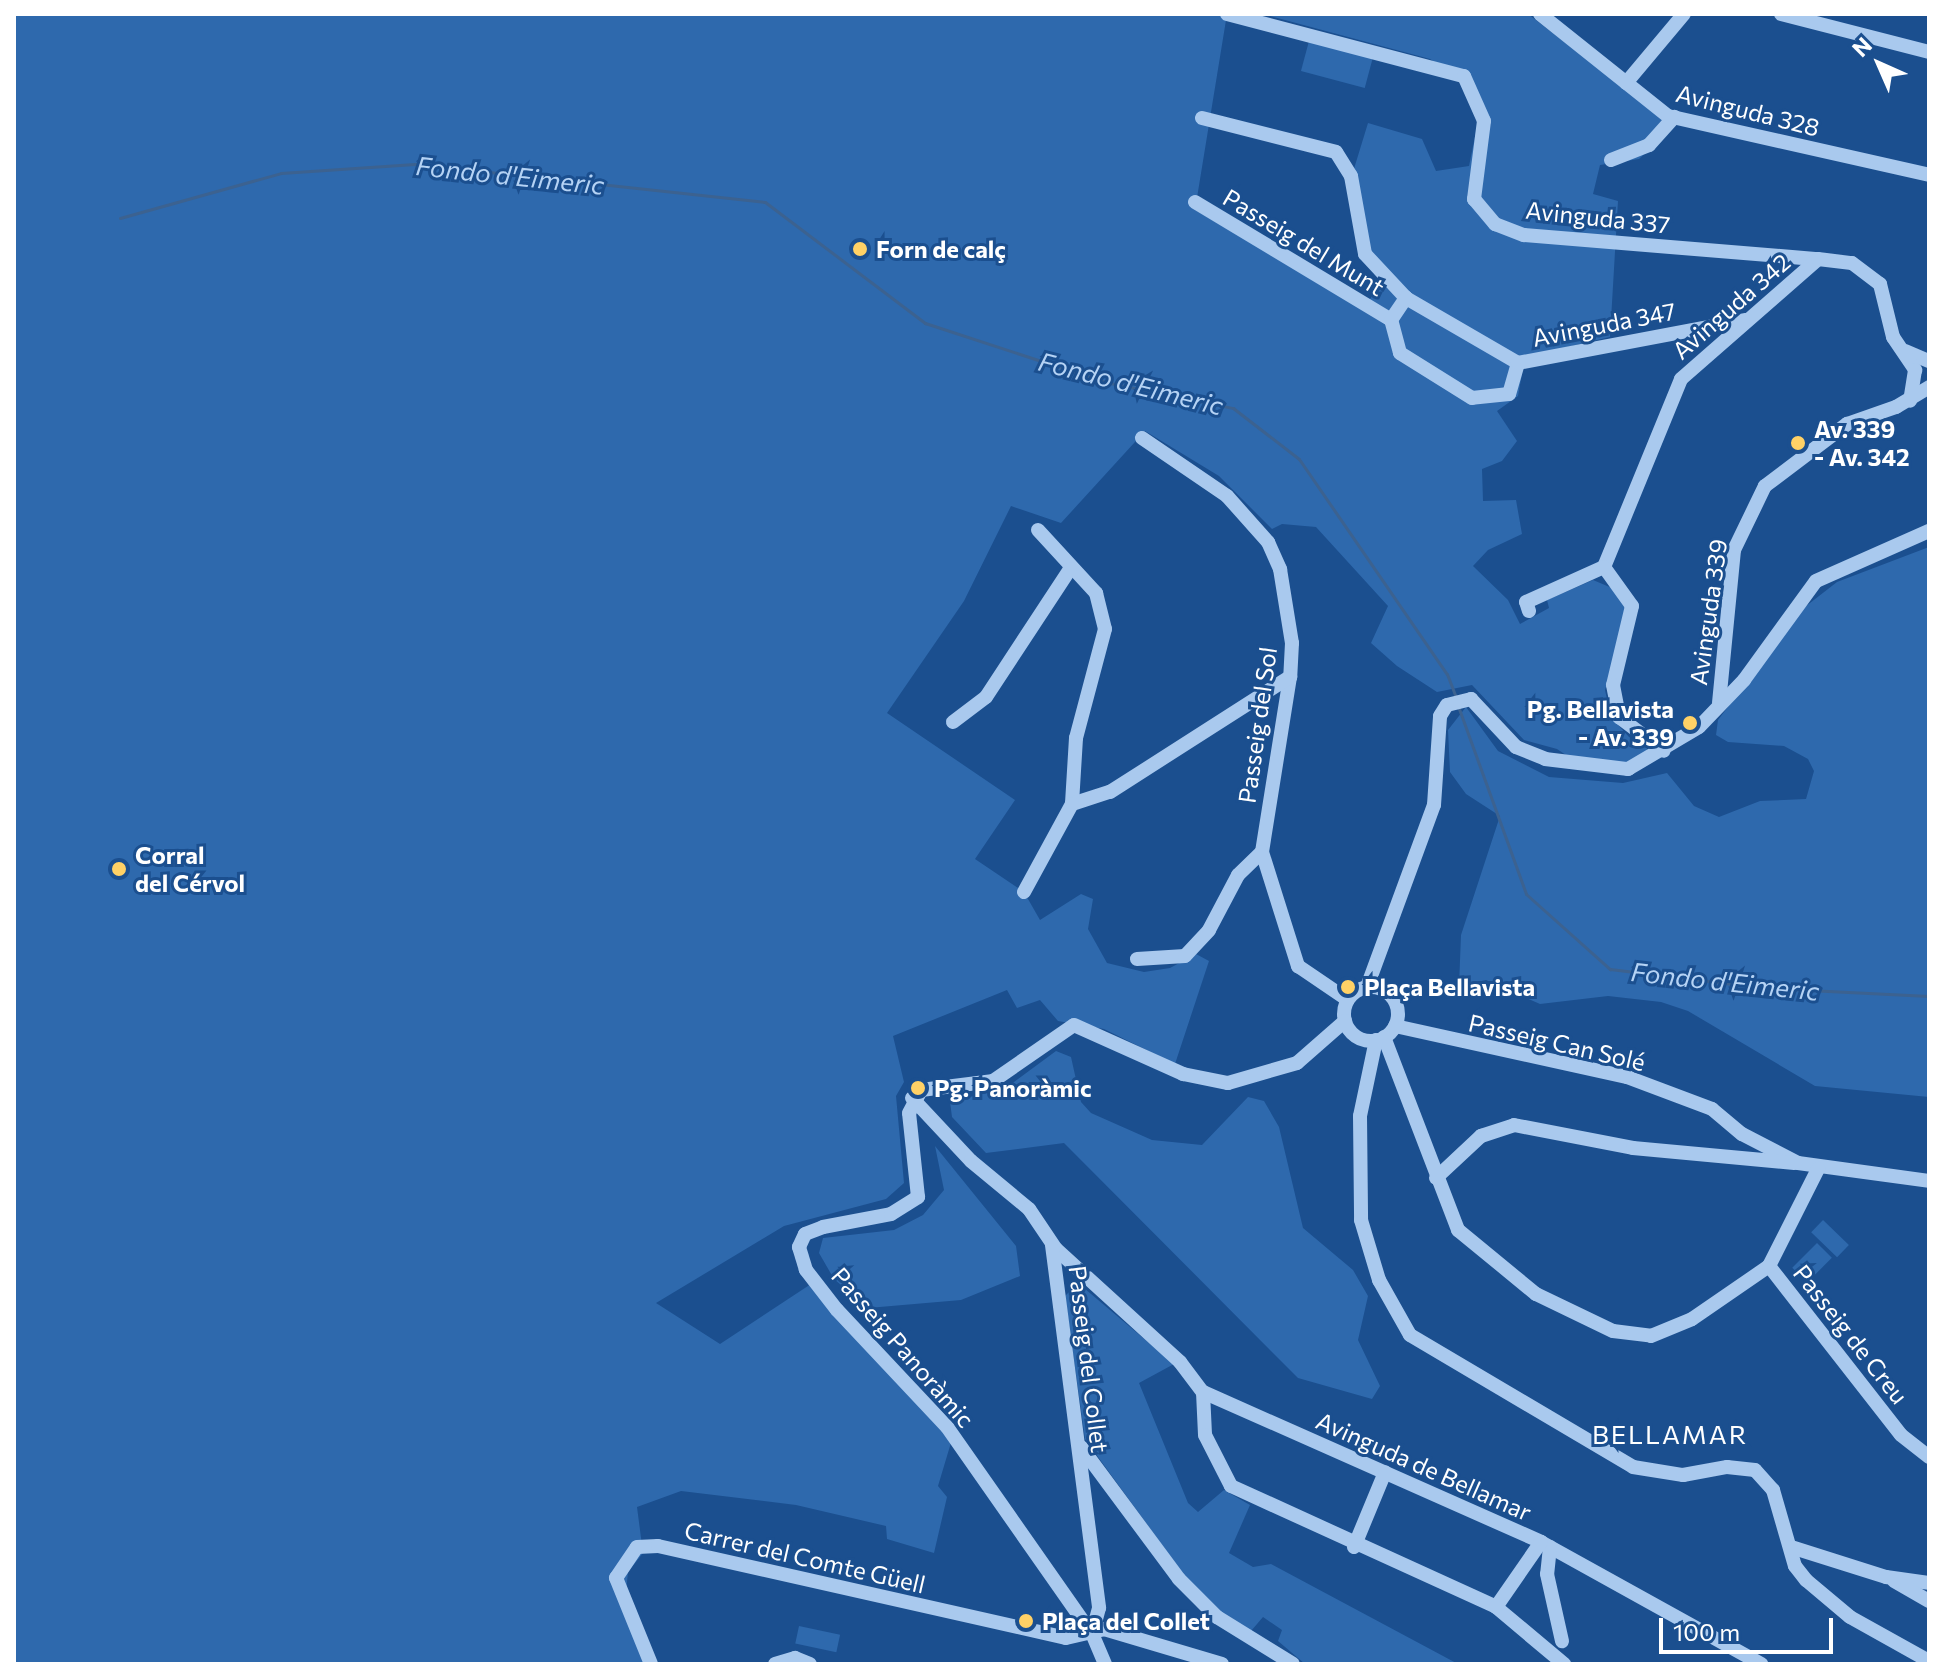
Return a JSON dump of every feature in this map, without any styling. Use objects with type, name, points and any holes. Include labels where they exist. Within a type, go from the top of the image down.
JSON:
[{"type":"street","name":"Avinguda 337","points":[[1227,14],[1464,76],[1484,121],[1474,199],[1495,224],[1524,235],[1818,259]]},
{"type":"street","name":"Avinguda 328","points":[[1540,14],[1674,117],[1929,175]]},
{"type":"street","points":[[1626,83],[1684,14]]},
{"type":"street","points":[[1781,14],[1929,52]]},
{"type":"street","points":[[1611,160],[1649,145],[1674,117]]},
{"type":"street","points":[[1202,118],[1336,152],[1351,176],[1365,254],[1406,298],[1518,363],[1509,394],[1472,398],[1400,353],[1391,320],[1406,298]]},
{"type":"street","name":"Passeig del Munt","points":[[1195,202],[1391,320]]},
{"type":"street","name":"Avinguda 342","points":[[1604,567],[1681,379],[1818,259],[1852,263],[1874,276],[1888,299],[1893,337],[1905,351],[1916,376],[1910,401]]},
{"type":"street","name":"Avinguda 347","points":[[1518,363],[1746,320]]},
{"type":"street","points":[[1905,351],[1929,361]]},
{"type":"street","name":"Avinguda 339","points":[[1719,703],[1734,550],[1765,486],[1847,424],[1910,401],[1929,387]]},
{"type":"street","name":"Passeig del Sol","points":[[1142,438],[1227,496],[1268,542],[1287,614],[1290,677],[1262,852],[1298,966],[1348,1000]]},
{"type":"street","points":[[1024,892],[1072,804],[1076,738],[1105,629],[1096,593],[1070,569],[1038,530]]},
{"type":"street","points":[[1380,1039],[1352,1033],[1345,1021],[1348,1000],[1367,987],[1434,805],[1440,716],[1456,700],[1474,702],[1516,747],[1545,759],[1628,769],[1664,751],[1744,680],[1816,581],[1929,531]]},
{"type":"street","points":[[1529,611],[1526,602],[1604,567],[1632,606],[1613,685],[1619,717],[1664,751]]},
{"type":"street","points":[[953,722],[986,697],[1070,569]]},
{"type":"street","points":[[1072,804],[1110,792],[1290,677]]},
{"type":"street","points":[[1137,959],[1185,956],[1209,930],[1238,875],[1262,852]]},
{"type":"street","points":[[1367,987],[1393,997],[1395,1026],[1380,1039],[1360,1116],[1361,1220],[1379,1280],[1410,1335],[1633,1467],[1683,1475],[1727,1467],[1755,1470],[1773,1490],[1791,1547],[1806,1580],[1850,1617],[1929,1661]]},
{"type":"street","points":[[912,1098],[931,1086],[993,1081],[1074,1025],[1183,1074],[1228,1083],[1297,1063],[1345,1021]]},
{"type":"street","name":"Passeig Can Solé","points":[[1395,1026],[1627,1077],[1712,1109],[1742,1134],[1798,1163],[1818,1169],[1929,1181]]},
{"type":"street","name":"Passeig de Creu","points":[[1380,1039],[1458,1230],[1477,1251],[1536,1294],[1631,1336],[1672,1329],[1769,1266],[1901,1435],[1929,1457]]},
{"type":"street","name":"Avinguda de Bellamar","points":[[912,1098],[1029,1209],[1052,1245],[1172,1353],[1210,1395],[1546,1545],[1761,1664]]},
{"type":"street","name":"Passeig Panoràmic","points":[[912,1098],[918,1197],[891,1214],[805,1234],[800,1255],[889,1373],[947,1427],[1092,1634]]},
{"type":"street","points":[[1436,1178],[1481,1136],[1514,1125],[1633,1148],[1798,1163]]},
{"type":"street","points":[[1769,1266],[1818,1169]]},
{"type":"street","name":"Passeig del Collet","points":[[1052,1245],[1099,1608],[1092,1634]]},
{"type":"street","points":[[1057,1295],[1072,1278],[1091,1281]]},
{"type":"street","points":[[1210,1395],[1203,1422],[1231,1486],[1354,1547],[1496,1607],[1564,1664]]},
{"type":"street","points":[[1078,1443],[1207,1607],[1293,1664]]},
{"type":"street","name":"Passeig del Collet","points":[[1082,1478],[1096,1468]]},
{"type":"street","points":[[1354,1547],[1385,1472]]},
{"type":"street","points":[[1496,1607],[1546,1545]]},
{"type":"street","points":[[1546,1545],[1547,1574],[1562,1641]]},
{"type":"street","name":"Carrer del Comte Güell","points":[[651,1664],[616,1578],[637,1547],[658,1546],[1066,1638],[1092,1634]]},
{"type":"street","points":[[1791,1547],[1886,1577],[1929,1583]]},
{"type":"street","points":[[1886,1577],[1929,1601]]},
{"type":"street","points":[[1105,1664],[1092,1634],[1130,1635],[1222,1664]]},
{"type":"street","points":[[775,1664],[795,1658],[810,1664]]},
{"type":"shaded area","points":[[14,14],[1227,14],[1195,210],[1364,308],[1386,275],[1369,248],[1353,172],[1368,123],[1422,139],[1436,171],[1469,166],[1481,107],[1461,79],[1430,59],[1263,14],[1528,14],[1674,126],[1639,159],[1600,165],[1593,194],[1618,201],[1610,337],[1525,357],[1518,396],[1497,411],[1517,441],[1502,461],[1482,469],[1483,501],[1516,500],[1522,534],[1488,550],[1473,566],[1508,600],[1520,624],[1549,608],[1547,600],[1593,580],[1612,588],[1628,612],[1605,690],[1611,717],[1629,737],[1646,744],[1648,754],[1628,764],[1575,761],[1557,749],[1524,740],[1472,685],[1437,692],[1397,666],[1371,643],[1388,606],[1316,527],[1282,524],[1272,529],[1219,476],[1145,431],[1061,523],[1011,506],[964,601],[887,713],[1015,800],[975,859],[1024,892],[1040,920],[1081,894],[1093,899],[1088,929],[1107,963],[1144,972],[1170,968],[1196,954],[1209,961],[1175,1064],[1104,1029],[1058,1021],[1040,1000],[1017,1008],[1007,990],[893,1036],[904,1082],[896,1096],[904,1183],[886,1199],[784,1226],[656,1303],[720,1344],[811,1284],[953,1436],[938,1486],[947,1497],[934,1553],[887,1539],[886,1526],[796,1505],[681,1491],[637,1507],[643,1553],[628,1572],[626,1592],[646,1664],[14,1664]]},
{"type":"shaded area","points":[[1309,41],[1373,58],[1365,88],[1301,71]]},
{"type":"shaded area","points":[[1929,547],[1929,1097],[1815,1086],[1688,1011],[1661,1002],[1608,996],[1540,1004],[1486,980],[1459,986],[1461,935],[1500,816],[1466,794],[1450,772],[1448,730],[1466,707],[1498,751],[1549,777],[1623,783],[1667,773],[1694,806],[1719,817],[1760,801],[1806,799],[1814,771],[1808,759],[1784,746],[1728,742],[1716,735],[1718,720],[1801,610],[1837,582]]},
{"type":"shaded area","points":[[1056,1051],[1071,1057],[1081,1102],[1091,1113],[1152,1140],[1202,1145],[1248,1097],[1264,1101],[1279,1127],[1303,1228],[1353,1270],[1368,1296],[1358,1340],[1380,1386],[1372,1399],[1298,1378],[1064,1143],[986,1153],[952,1117],[950,1102],[1006,1088]]},
{"type":"shaded area","points":[[935,1146],[1016,1246],[1020,1276],[961,1300],[868,1308],[834,1279],[819,1253],[823,1238],[894,1230],[923,1215],[944,1190]]},
{"type":"shaded area","points":[[1823,1220],[1849,1245],[1837,1257],[1811,1232]]},
{"type":"shaded area","points":[[1817,1243],[1832,1258],[1807,1283],[1792,1268]]},
{"type":"shaded area","points":[[1078,1283],[1174,1364],[1139,1383],[1188,1503],[1198,1512],[1224,1490],[1250,1505],[1229,1553],[1253,1567],[1271,1564],[1458,1664],[1305,1664],[1278,1641],[1282,1630],[1263,1617],[1251,1631],[1221,1615],[1181,1571],[1085,1439],[1065,1296]]},
{"type":"shaded area","points":[[799,1626],[840,1635],[836,1652],[795,1644]]},
{"type":"waterway","name":"Fondo d'Eimeric","points":[[120,218],[281,173],[415,164],[765,202],[925,323],[1105,382],[1233,408],[1299,459],[1447,674],[1456,698]]},
{"type":"waterway","name":"Fondo d'Eimeric","points":[[1458,706],[1526,894],[1610,969],[1765,988],[1929,996]]},
{"type":"place","name":"Forn de calç","points":[[860,249]]},
{"type":"place","name":"Av. 339 - Av. 342","points":[[1798,443]]},
{"type":"place","name":"Pg. Bellavista - Av. 339","points":[[1690,723]]},
{"type":"place","name":"Corral del Cérvol","points":[[119,869]]},
{"type":"place","name":"Plaça Bellavista","points":[[1348,987]]},
{"type":"place","name":"Pg. Panoràmic","points":[[918,1088]]},
{"type":"place","name":"Plaça del Collet","points":[[1026,1621]]},
{"type":"district","name":"BELLAMAR","points":[[1670,1434]]}]
